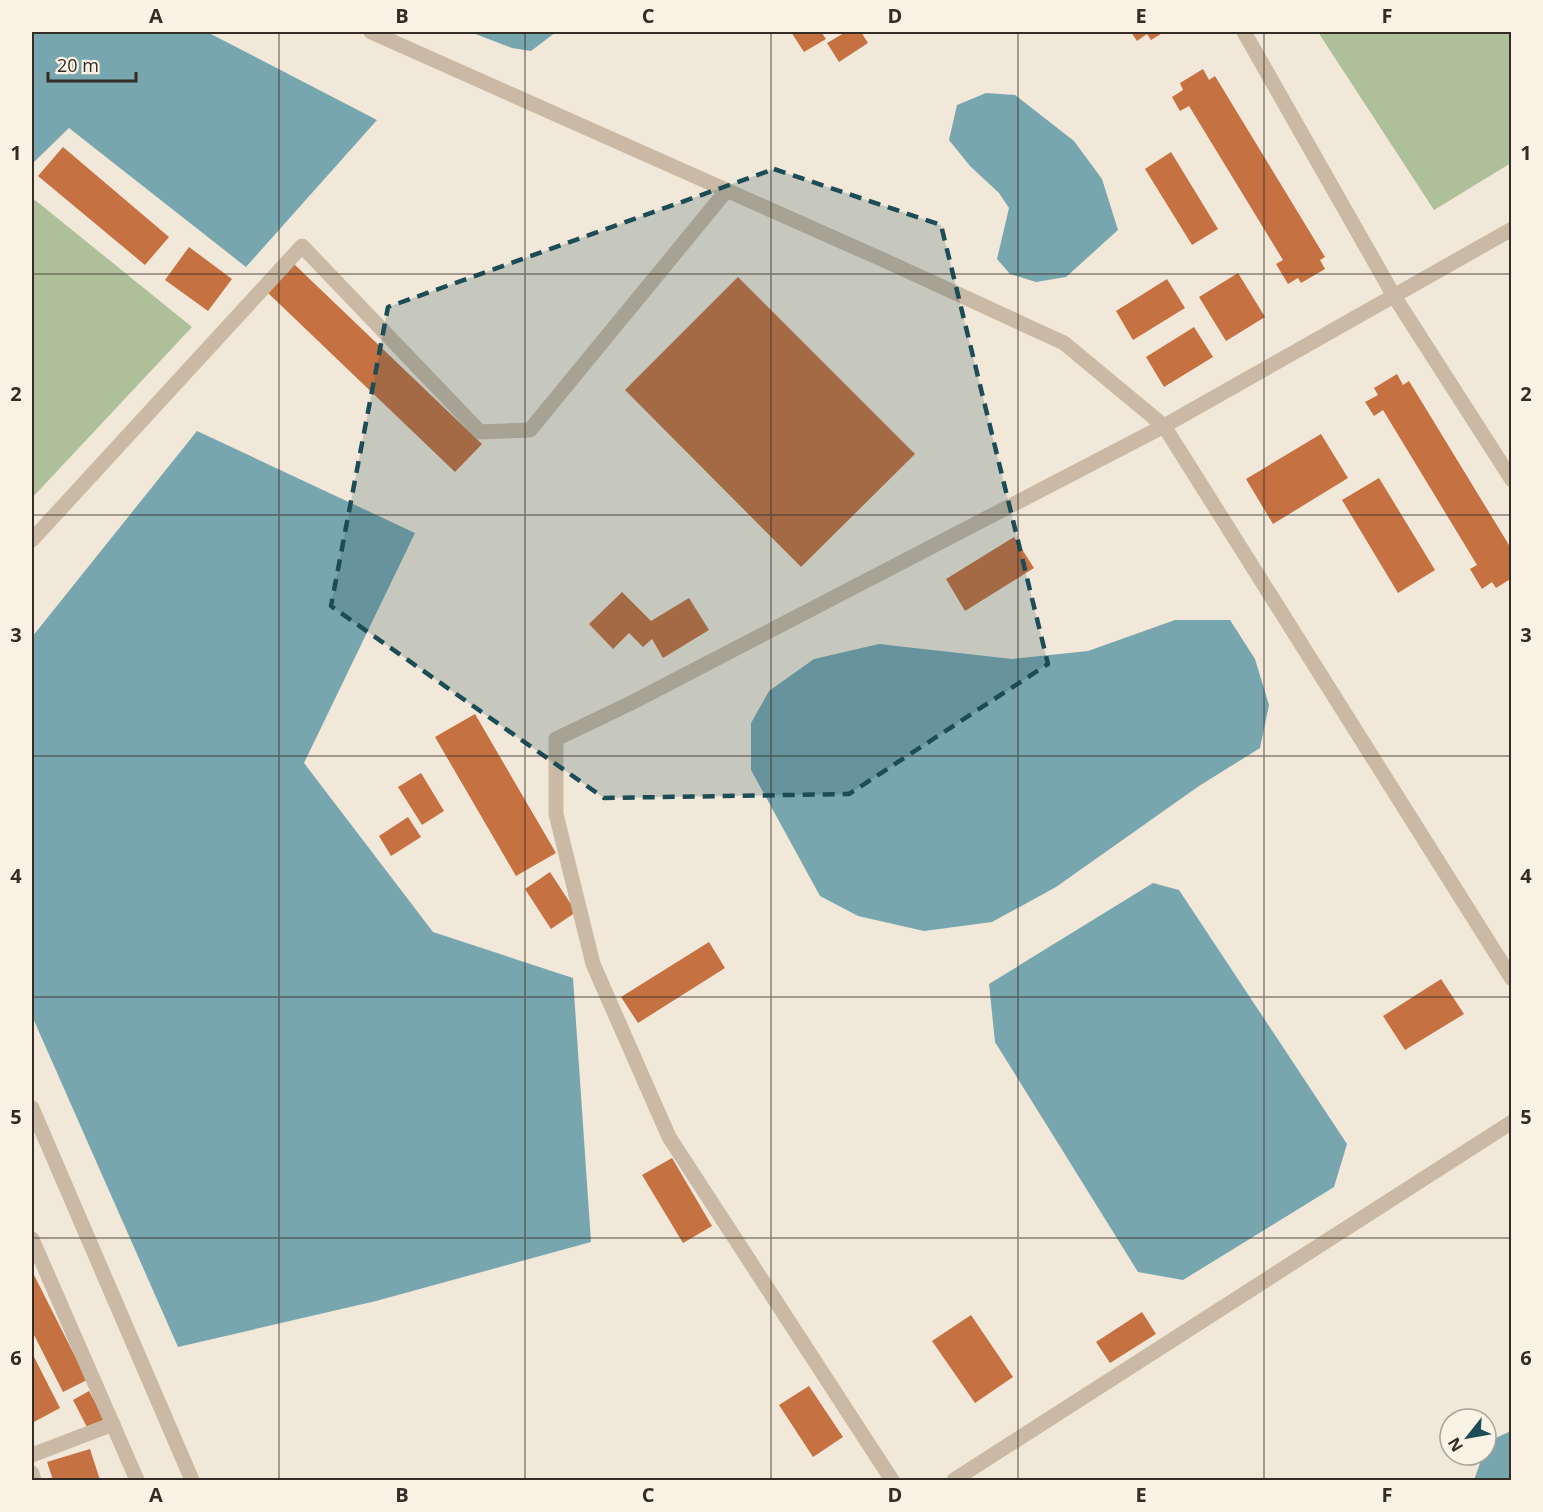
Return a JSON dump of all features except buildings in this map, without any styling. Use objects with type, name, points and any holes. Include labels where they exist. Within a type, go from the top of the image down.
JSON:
[{"type":"street","points":[[371,32],[1064,343],[1164,426],[1512,979]]},
{"type":"street","points":[[1244,32],[1394,296],[1512,480]]},
{"type":"street","points":[[32,540],[302,246],[480,432],[530,430],[727,190]]},
{"type":"street","points":[[891,1480],[669,1137],[593,964],[556,814],[556,740],[1164,426],[1512,229]]},
{"type":"street","points":[[32,1108],[192,1480]]},
{"type":"street","points":[[954,1480],[1512,1122]]},
{"type":"street","points":[[32,1239],[137,1480]]},
{"type":"street","points":[[32,1455],[113,1424]]},
{"type":"street","points":[[32,1473],[34,1480]]},
{"type":"highlighted area","points":[[774,169],[941,225],[1048,664],[849,794],[604,798],[331,606],[388,307]]},
{"type":"green space","points":[[1318,32],[1511,32],[1511,163],[1434,210]]},
{"type":"green space","points":[[35,200],[192,327],[32,498],[32,204]]},
{"type":"water","points":[[35,32],[207,32],[377,120],[246,267],[69,128],[32,164],[32,36]]},
{"type":"water","points":[[470,32],[556,32],[531,51],[512,48]]},
{"type":"water","points":[[986,93],[1015,95],[1074,141],[1102,179],[1118,230],[1066,277],[1036,282],[1010,274],[997,259],[1009,208],[999,193],[970,166],[949,140],[957,105]]},
{"type":"water","points":[[197,431],[415,533],[304,763],[433,932],[573,978],[591,1242],[376,1301],[178,1347],[32,1016],[32,637]]},
{"type":"water","points":[[1175,620],[1230,620],[1255,659],[1269,705],[1260,748],[1199,786],[1056,887],[992,922],[924,931],[858,916],[820,896],[751,770],[751,723],[769,691],[814,659],[879,644],[1012,659],[1088,651]]},
{"type":"water","points":[[1153,883],[1179,890],[1347,1144],[1334,1187],[1183,1280],[1138,1272],[995,1042],[989,984]]},
{"type":"water","points":[[1511,1431],[1511,1480],[1474,1480],[1479,1467],[1498,1467],[1498,1437]]}]
